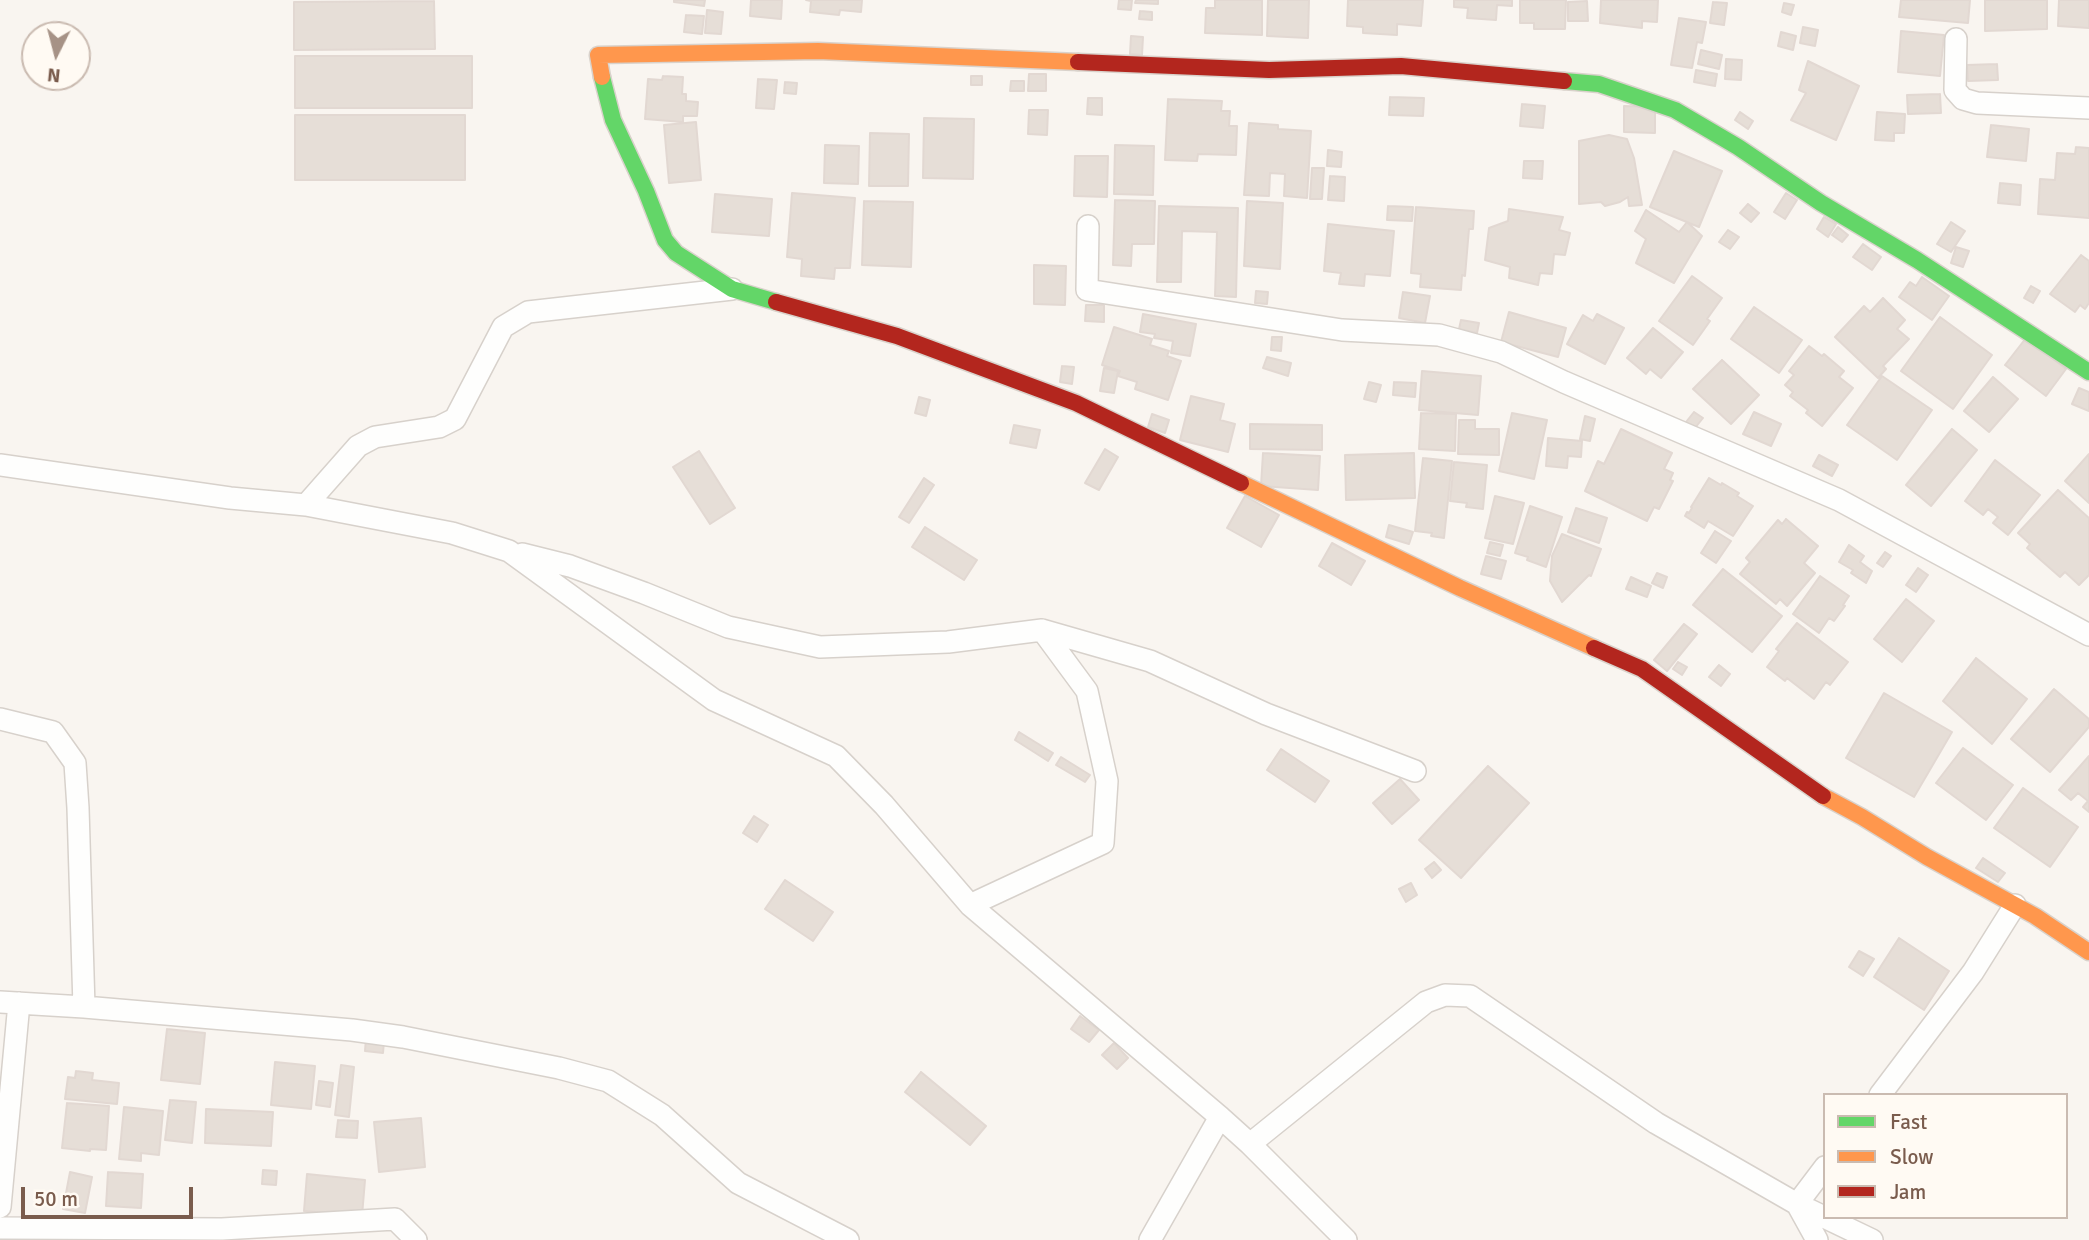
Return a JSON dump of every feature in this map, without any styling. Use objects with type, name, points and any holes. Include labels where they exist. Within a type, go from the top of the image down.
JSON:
[{"type":"street","points":[[1956,39],[1955,90],[1963,99],[1977,103],[2089,108]]},
{"type":"street","points":[[2089,372],[1706,128],[1675,110],[1599,84],[1401,66],[1269,70],[818,51],[598,55],[613,120],[665,240],[676,253],[732,289],[897,336],[1076,403],[1460,588],[1642,669],[1819,794],[2035,916],[2089,952]]},
{"type":"street","points":[[1088,226],[1087,290],[1342,330],[1439,335],[1501,352],[1564,382],[1839,500],[2089,635]]},
{"type":"street","points":[[306,505],[358,446],[374,437],[439,427],[455,419],[503,327],[528,312],[732,289]]},
{"type":"street","points":[[0,465],[230,498],[306,505],[452,533],[570,566],[728,627],[821,647],[948,642],[1042,630],[1150,661],[1266,714],[1415,771]]},
{"type":"street","points":[[509,551],[715,700],[836,756],[884,805],[971,905],[1220,1117],[1346,1240]]},
{"type":"street","points":[[971,905],[1103,843],[1107,781],[1087,691],[1042,630]]},
{"type":"street","points":[[0,719],[53,732],[75,763],[84,1007]]},
{"type":"street","points":[[1882,1093],[1973,972],[2015,905]]},
{"type":"street","points":[[1250,1144],[1426,1002],[1445,995],[1470,996],[1656,1124],[1823,1216]]},
{"type":"street","points":[[0,1207],[9,1002],[352,1030],[511,1058],[608,1081],[662,1115],[738,1183],[848,1240]]},
{"type":"street","points":[[1150,1240],[1220,1117]]},
{"type":"street","points":[[1797,1204],[1823,1170]]},
{"type":"street","points":[[1797,1204],[1817,1240]]},
{"type":"street","points":[[0,1228],[222,1229],[395,1219],[416,1240]]},
{"type":"street","points":[[1828,1219],[1872,1240]]},
{"type":"building","points":[[674,0],[705,0],[704,6]]},
{"type":"building","points":[[751,0],[782,0],[781,19],[750,16]]},
{"type":"building","points":[[806,0],[862,0],[861,12],[840,10],[839,15],[810,12],[811,1]]},
{"type":"building","points":[[1119,0],[1132,0],[1131,10],[1118,9]]},
{"type":"building","points":[[1136,0],[1158,0],[1158,4],[1135,3]]},
{"type":"building","points":[[1215,0],[1262,0],[1262,35],[1205,33],[1206,8],[1215,8]]},
{"type":"building","points":[[1268,0],[1309,0],[1308,38],[1267,36]]},
{"type":"building","points":[[1348,0],[1423,0],[1421,26],[1397,24],[1397,35],[1363,33],[1363,27],[1347,26]]},
{"type":"building","points":[[1454,0],[1512,0],[1512,6],[1497,5],[1496,20],[1467,18],[1468,8],[1454,7]]},
{"type":"building","points":[[1520,0],[1566,0],[1565,29],[1534,29],[1534,23],[1520,23]]},
{"type":"building","points":[[1601,0],[1658,0],[1657,22],[1642,21],[1642,28],[1600,23]]},
{"type":"building","points":[[1901,0],[1970,0],[1968,23],[1899,17]]},
{"type":"building","points":[[1985,0],[2047,0],[2047,29],[1985,31]]},
{"type":"building","points":[[2059,0],[2089,0],[2089,28],[2058,26]]},
{"type":"building","points":[[434,1],[435,49],[294,50],[294,2]]},
{"type":"building","points":[[1587,1],[1588,21],[1568,21],[1568,2]]},
{"type":"building","points":[[1713,2],[1727,3],[1724,25],[1710,23]]},
{"type":"building","points":[[1784,3],[1794,5],[1791,15],[1782,12]]},
{"type":"building","points":[[707,10],[723,12],[721,34],[705,33]]},
{"type":"building","points":[[1140,11],[1152,12],[1152,20],[1139,19]]},
{"type":"building","points":[[686,15],[704,16],[702,34],[684,32]]},
{"type":"building","points":[[1679,18],[1706,22],[1702,43],[1697,42],[1692,68],[1671,65]]},
{"type":"building","points":[[1803,27],[1818,30],[1815,46],[1800,43]]},
{"type":"building","points":[[1901,31],[1944,35],[1940,76],[1898,72]]},
{"type":"building","points":[[1781,32],[1796,36],[1793,50],[1778,46]]},
{"type":"building","points":[[1131,36],[1143,37],[1142,55],[1130,54]]},
{"type":"building","points":[[1701,50],[1722,55],[1719,69],[1698,64]]},
{"type":"building","points":[[295,56],[472,56],[472,108],[295,108]]},
{"type":"building","points":[[1726,59],[1742,60],[1741,80],[1725,79]]},
{"type":"building","points":[[1808,61],[1859,86],[1836,140],[1791,120],[1806,93],[1799,90]]},
{"type":"building","points":[[1997,64],[1998,80],[1968,81],[1967,65]]},
{"type":"building","points":[[1696,70],[1717,74],[1715,86],[1694,82]]},
{"type":"building","points":[[1029,74],[1046,74],[1046,91],[1028,91]]},
{"type":"building","points":[[663,76],[683,77],[682,94],[686,94],[686,101],[698,102],[697,116],[683,116],[683,122],[645,119],[648,79],[662,80]]},
{"type":"building","points":[[971,76],[982,76],[982,85],[971,85]]},
{"type":"building","points":[[758,79],[777,80],[774,109],[756,108]]},
{"type":"building","points":[[1011,81],[1024,81],[1024,91],[1010,91]]},
{"type":"building","points":[[785,82],[797,83],[796,94],[784,93]]},
{"type":"building","points":[[1940,94],[1941,113],[1908,114],[1907,95]]},
{"type":"building","points":[[1390,97],[1424,98],[1423,116],[1389,115]]},
{"type":"building","points":[[1088,98],[1102,98],[1102,115],[1087,114]]},
{"type":"building","points":[[1168,99],[1222,101],[1221,111],[1230,111],[1229,126],[1237,126],[1236,155],[1198,154],[1197,161],[1165,160]]},
{"type":"building","points":[[1522,104],[1545,106],[1543,128],[1520,126]]},
{"type":"building","points":[[1624,106],[1655,107],[1655,133],[1624,132]]},
{"type":"building","points":[[1029,110],[1048,110],[1047,135],[1028,134]]},
{"type":"building","points":[[1740,112],[1753,121],[1748,129],[1735,120]]},
{"type":"building","points":[[1877,112],[1905,114],[1904,133],[1894,133],[1894,141],[1875,140]]},
{"type":"building","points":[[295,115],[465,115],[465,180],[295,180]]},
{"type":"building","points":[[924,118],[974,119],[973,179],[923,178]]},
{"type":"building","points":[[696,122],[701,180],[669,183],[664,125]]},
{"type":"building","points":[[1249,123],[1278,125],[1278,129],[1311,131],[1307,198],[1284,196],[1285,174],[1270,173],[1269,196],[1244,195]]},
{"type":"building","points":[[1991,125],[2029,129],[2026,161],[1987,157]]},
{"type":"building","points":[[870,133],[909,134],[908,186],[869,186]]},
{"type":"building","points":[[1609,135],[1627,139],[1634,158],[1642,205],[1629,206],[1628,197],[1605,206],[1601,202],[1579,204],[1579,141]]},
{"type":"building","points":[[825,145],[859,146],[858,184],[824,183]]},
{"type":"building","points":[[1115,145],[1154,146],[1153,195],[1114,194]]},
{"type":"building","points":[[2076,147],[2089,148],[2089,218],[2038,214],[2040,179],[2055,180],[2057,153],[2075,154]]},
{"type":"building","points":[[1328,150],[1342,152],[1341,167],[1327,166]]},
{"type":"building","points":[[1674,151],[1722,171],[1699,227],[1650,207]]},
{"type":"building","points":[[1075,156],[1108,156],[1107,197],[1074,196]]},
{"type":"building","points":[[1524,161],[1543,161],[1542,179],[1523,178]]},
{"type":"building","points":[[1312,168],[1324,168],[1322,199],[1310,199]]},
{"type":"building","points":[[1330,176],[1345,177],[1344,201],[1328,200]]},
{"type":"building","points":[[2000,183],[2021,185],[2020,205],[1998,203]]},
{"type":"building","points":[[792,193],[855,198],[850,268],[835,268],[834,279],[801,276],[802,259],[787,257]]},
{"type":"building","points":[[1786,193],[1797,200],[1785,219],[1774,212]]},
{"type":"building","points":[[715,194],[772,199],[769,236],[712,232]]},
{"type":"building","points":[[1115,200],[1155,201],[1154,244],[1132,244],[1131,266],[1113,265]]},
{"type":"building","points":[[864,201],[913,202],[911,267],[862,265]]},
{"type":"building","points":[[1247,201],[1283,203],[1280,269],[1244,266]]},
{"type":"building","points":[[1748,204],[1759,213],[1751,222],[1740,213]]},
{"type":"building","points":[[1159,206],[1238,208],[1236,297],[1215,296],[1217,232],[1182,231],[1181,282],[1157,282]]},
{"type":"building","points":[[1388,206],[1413,207],[1412,221],[1387,220]]},
{"type":"building","points":[[1416,207],[1474,211],[1461,290],[1420,287],[1421,274],[1411,273]]},
{"type":"building","points":[[1509,209],[1563,217],[1559,230],[1570,233],[1565,255],[1554,254],[1552,274],[1540,273],[1538,285],[1509,278],[1510,267],[1485,260],[1489,228],[1508,221]]},
{"type":"building","points":[[1646,210],[1679,232],[1687,222],[1702,236],[1674,283],[1636,263],[1646,239],[1635,231]]},
{"type":"building","points":[[1824,217],[1836,224],[1828,237],[1817,229]]},
{"type":"building","points":[[1951,222],[1965,231],[1951,252],[1937,244]]},
{"type":"building","points":[[1328,224],[1394,231],[1390,276],[1365,274],[1364,286],[1339,284],[1341,273],[1324,271]]},
{"type":"building","points":[[1838,227],[1848,235],[1842,242],[1832,235]]},
{"type":"building","points":[[1728,230],[1739,237],[1730,249],[1719,242]]},
{"type":"building","points":[[1863,244],[1881,257],[1872,270],[1853,257]]},
{"type":"building","points":[[1956,247],[1969,251],[1963,267],[1951,263]]},
{"type":"building","points":[[2081,255],[2089,261],[2089,303],[2085,309],[2080,305],[2075,312],[2050,294]]},
{"type":"building","points":[[1034,265],[1066,266],[1065,305],[1034,304]]},
{"type":"building","points":[[1692,276],[1722,298],[1693,345],[1659,321]]},
{"type":"building","points":[[1922,277],[1949,296],[1932,320],[1899,297],[1910,282],[1916,286]]},
{"type":"building","points":[[2031,286],[2040,291],[2033,303],[2024,298]]},
{"type":"building","points":[[1256,291],[1268,292],[1267,304],[1255,303]]},
{"type":"building","points":[[1403,292],[1430,296],[1425,323],[1399,318]]},
{"type":"building","points":[[1883,298],[1905,320],[1897,329],[1909,339],[1883,366],[1886,369],[1878,378],[1835,337],[1864,306],[1870,312]]},
{"type":"building","points":[[1086,305],[1104,305],[1104,322],[1085,321]]},
{"type":"building","points":[[1754,307],[1802,340],[1779,373],[1731,339]]},
{"type":"building","points":[[1509,312],[1566,328],[1558,357],[1501,342]]},
{"type":"building","points":[[1143,314],[1196,324],[1190,356],[1171,353],[1173,341],[1154,338],[1155,334],[1140,332]]},
{"type":"building","points":[[1597,314],[1624,328],[1605,364],[1567,344],[1583,315],[1593,321]]},
{"type":"building","points":[[1940,317],[1992,355],[1953,409],[1901,371]]},
{"type":"building","points":[[1461,320],[1479,323],[1477,333],[1459,329]]},
{"type":"building","points":[[1114,327],[1152,339],[1150,345],[1169,351],[1167,356],[1181,361],[1168,400],[1135,389],[1137,382],[1118,376],[1120,371],[1102,365]]},
{"type":"building","points":[[1653,328],[1683,352],[1661,378],[1650,369],[1646,374],[1627,358]]},
{"type":"building","points":[[1272,337],[1282,337],[1281,351],[1271,350]]},
{"type":"building","points":[[2026,338],[2066,369],[2046,396],[2005,365]]},
{"type":"building","points":[[1809,346],[1822,356],[1824,354],[1844,371],[1839,377],[1853,388],[1822,426],[1790,396],[1793,392],[1785,385],[1794,375],[1789,371]]},
{"type":"building","points":[[1267,357],[1291,363],[1288,376],[1263,368]]},
{"type":"building","points":[[1722,360],[1759,395],[1731,424],[1693,389]]},
{"type":"building","points":[[1062,366],[1074,367],[1072,384],[1060,382]]},
{"type":"building","points":[[1104,368],[1118,371],[1114,393],[1100,391]]},
{"type":"building","points":[[1422,371],[1481,376],[1478,415],[1419,410]]},
{"type":"building","points":[[1882,376],[1932,410],[1897,460],[1847,425]]},
{"type":"building","points":[[1993,377],[2018,399],[1989,432],[1964,411]]},
{"type":"building","points":[[1369,382],[1381,385],[1376,402],[1364,399]]},
{"type":"building","points":[[1394,382],[1416,383],[1415,397],[1393,395]]},
{"type":"building","points":[[2079,388],[2089,392],[2089,411],[2072,404]]},
{"type":"building","points":[[1191,396],[1224,404],[1220,420],[1235,424],[1228,452],[1180,440]]},
{"type":"building","points":[[919,397],[930,400],[926,416],[915,413]]},
{"type":"building","points":[[1694,412],[1703,418],[1695,428],[1686,422]]},
{"type":"building","points":[[1754,412],[1781,424],[1771,446],[1743,434]]},
{"type":"building","points":[[1421,413],[1456,414],[1455,451],[1419,449]]},
{"type":"building","points":[[1512,413],[1547,420],[1534,479],[1499,471]]},
{"type":"building","points":[[1152,414],[1169,420],[1165,433],[1148,427]]},
{"type":"building","points":[[1585,416],[1595,419],[1590,441],[1580,439]]},
{"type":"building","points":[[1459,420],[1475,420],[1475,429],[1499,429],[1499,455],[1458,454]]},
{"type":"building","points":[[1250,424],[1322,425],[1322,450],[1250,449]]},
{"type":"building","points":[[1014,425],[1040,430],[1036,448],[1010,443]]},
{"type":"building","points":[[1621,429],[1672,453],[1664,469],[1673,473],[1670,480],[1673,481],[1659,509],[1654,507],[1647,521],[1585,491],[1598,461],[1604,464]]},
{"type":"building","points":[[1952,429],[1977,450],[1931,506],[1906,485]]},
{"type":"building","points":[[1548,438],[1582,441],[1581,457],[1568,456],[1567,468],[1546,466]]},
{"type":"building","points":[[1105,449],[1118,457],[1099,490],[1085,483]]},
{"type":"building","points":[[699,451],[735,508],[710,524],[673,467]]},
{"type":"building","points":[[1263,453],[1320,456],[1318,490],[1261,486]]},
{"type":"building","points":[[1414,453],[1415,498],[1346,500],[1345,455]]},
{"type":"building","points":[[2089,454],[2089,503],[2065,481]]},
{"type":"building","points":[[1819,455],[1838,465],[1832,476],[1813,466]]},
{"type":"building","points":[[1423,458],[1452,461],[1444,538],[1415,531]]},
{"type":"building","points":[[1995,460],[2040,495],[2008,535],[1993,523],[1998,517],[1988,509],[1983,515],[1965,501]]},
{"type":"building","points":[[1454,462],[1487,465],[1483,509],[1450,501]]},
{"type":"building","points":[[924,478],[934,485],[909,523],[899,517]]},
{"type":"building","points":[[1709,478],[1739,493],[1737,496],[1753,506],[1733,536],[1708,521],[1704,528],[1685,516]]},
{"type":"building","points":[[2058,490],[2089,518],[2089,575],[2079,585],[2065,572],[2060,577],[2027,548],[2030,544],[2018,533]]},
{"type":"building","points":[[1245,496],[1279,515],[1261,547],[1227,528]]},
{"type":"building","points":[[1495,496],[1524,503],[1513,544],[1485,538]]},
{"type":"building","points":[[1530,506],[1562,517],[1546,567],[1515,553]]},
{"type":"building","points":[[1576,508],[1607,518],[1599,543],[1568,532]]},
{"type":"building","points":[[1786,519],[1818,546],[1804,563],[1815,573],[1787,606],[1780,599],[1776,604],[1740,574],[1750,562],[1746,558],[1778,520],[1782,524]]},
{"type":"building","points":[[1389,525],[1413,532],[1409,544],[1386,537]]},
{"type":"building","points":[[925,527],[977,560],[964,580],[912,547]]},
{"type":"building","points":[[1715,531],[1731,541],[1716,563],[1701,553]]},
{"type":"building","points":[[1562,534],[1601,549],[1591,576],[1562,602],[1550,581],[1552,556]]},
{"type":"building","points":[[1490,542],[1503,545],[1500,556],[1487,553]]},
{"type":"building","points":[[1332,543],[1365,561],[1351,585],[1319,566]]},
{"type":"building","points":[[1849,545],[1864,556],[1860,562],[1872,571],[1866,583],[1851,573],[1853,570],[1839,562]]},
{"type":"building","points":[[1885,552],[1891,556],[1883,567],[1877,563]]},
{"type":"building","points":[[1486,556],[1506,561],[1501,579],[1481,574]]},
{"type":"building","points":[[1918,568],[1928,575],[1916,592],[1906,585]]},
{"type":"building","points":[[1723,569],[1782,616],[1752,652],[1693,605]]},
{"type":"building","points":[[1657,573],[1667,577],[1663,588],[1652,583]]},
{"type":"building","points":[[1820,576],[1849,596],[1834,621],[1829,618],[1819,633],[1793,614]]},
{"type":"building","points":[[1631,577],[1651,586],[1647,597],[1626,589]]},
{"type":"building","points":[[1906,599],[1934,621],[1902,662],[1874,639]]},
{"type":"building","points":[[1797,623],[1848,662],[1830,685],[1826,682],[1814,699],[1787,678],[1785,681],[1767,667],[1779,651],[1776,649]]},
{"type":"building","points":[[1684,624],[1697,634],[1667,671],[1654,660]]},
{"type":"building","points":[[1976,658],[2027,699],[1992,744],[1943,701]]},
{"type":"building","points":[[1678,662],[1687,667],[1682,675],[1673,669]]},
{"type":"building","points":[[1719,665],[1730,674],[1721,686],[1709,677]]},
{"type":"building","points":[[2054,689],[2089,719],[2089,727],[2050,772],[2011,739]]},
{"type":"building","points":[[1884,693],[1952,732],[1914,797],[1846,758]]},
{"type":"building","points":[[1019,732],[1053,753],[1048,761],[1015,740]]},
{"type":"building","points":[[1963,748],[2013,785],[1986,820],[1936,783]]},
{"type":"building","points":[[1281,749],[1329,781],[1315,802],[1267,770]]},
{"type":"building","points":[[2089,756],[2089,812],[2083,807],[2088,801],[2078,793],[2071,800],[2059,790]]},
{"type":"building","points":[[1061,757],[1090,775],[1085,782],[1056,765]]},
{"type":"building","points":[[1488,766],[1529,803],[1461,878],[1419,840]]},
{"type":"building","points":[[1400,779],[1419,800],[1392,824],[1373,803]]},
{"type":"building","points":[[2023,788],[2078,827],[2050,867],[1994,828]]},
{"type":"building","points":[[754,816],[768,825],[757,842],[743,833]]},
{"type":"building","points":[[1983,858],[2005,873],[1998,882],[1976,868]]},
{"type":"building","points":[[1434,862],[1441,870],[1432,878],[1425,869]]},
{"type":"building","points":[[785,880],[833,912],[813,941],[765,909]]},
{"type":"building","points":[[1411,883],[1417,895],[1406,902],[1399,889]]},
{"type":"building","points":[[1899,938],[1949,971],[1924,1010],[1874,977]]},
{"type":"building","points":[[1859,951],[1874,959],[1863,976],[1849,967]]},
{"type":"building","points":[[1080,1016],[1099,1030],[1089,1042],[1071,1029]]},
{"type":"building","points":[[167,1029],[205,1033],[200,1084],[161,1080]]},
{"type":"building","points":[[366,1038],[384,1041],[383,1053],[365,1051]]},
{"type":"building","points":[[1114,1043],[1128,1058],[1117,1069],[1102,1055]]},
{"type":"building","points":[[275,1062],[315,1066],[311,1109],[271,1105]]},
{"type":"building","points":[[341,1065],[354,1067],[349,1117],[335,1115]]},
{"type":"building","points":[[76,1071],[93,1073],[92,1080],[119,1083],[117,1104],[65,1099],[68,1077],[75,1078]]},
{"type":"building","points":[[921,1072],[986,1126],[970,1145],[905,1092]]},
{"type":"building","points":[[319,1081],[333,1083],[330,1107],[316,1105]]},
{"type":"building","points":[[170,1100],[196,1102],[192,1143],[165,1140]]},
{"type":"building","points":[[67,1103],[109,1106],[106,1150],[62,1148]]},
{"type":"building","points":[[124,1107],[163,1111],[159,1155],[141,1153],[141,1161],[119,1159]]},
{"type":"building","points":[[206,1109],[273,1112],[271,1146],[205,1143]]},
{"type":"building","points":[[421,1118],[425,1167],[379,1172],[374,1122]]},
{"type":"building","points":[[338,1120],[358,1121],[357,1138],[336,1137]]},
{"type":"building","points":[[263,1170],[277,1171],[276,1185],[262,1184]]},
{"type":"building","points":[[70,1172],[92,1177],[85,1213],[63,1209]]},
{"type":"building","points":[[108,1172],[143,1174],[141,1208],[106,1206]]},
{"type":"building","points":[[307,1174],[365,1180],[362,1216],[304,1211]]},
{"type":"traffic: fast","points":[[602,77],[613,120],[665,240],[676,253],[732,289],[776,302]]},
{"type":"traffic: fast","points":[[1564,81],[1599,84],[1675,110],[1738,147],[1821,203],[1917,260],[2089,372]]},
{"type":"traffic: slow","points":[[602,77],[598,55],[818,51],[1078,62]]},
{"type":"traffic: slow","points":[[1241,483],[1460,588],[1594,648]]},
{"type":"traffic: slow","points":[[1823,796],[2035,916],[2089,952]]},
{"type":"traffic: jam","points":[[1078,62],[1269,70],[1401,66],[1564,81]]},
{"type":"traffic: jam","points":[[776,302],[897,336],[1076,403],[1241,483]]},
{"type":"traffic: jam","points":[[1594,648],[1642,669],[1823,796]]}]
